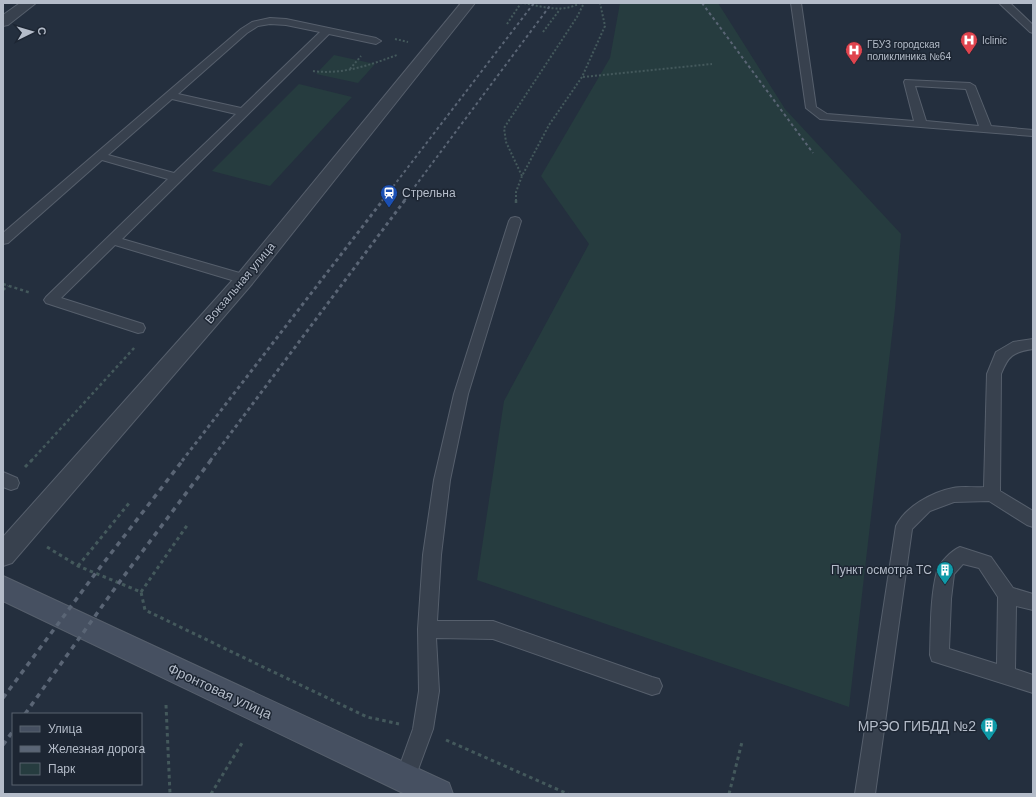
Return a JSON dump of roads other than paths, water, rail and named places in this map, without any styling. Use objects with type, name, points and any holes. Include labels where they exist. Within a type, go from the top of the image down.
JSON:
[{"type":"main road","name":"Фронтовая улица","points":[[3,588],[438,794]]},
{"type":"street","points":[[3,22],[30,3]]},
{"type":"street","name":"Вокзальная улица","points":[[3,555],[245,279],[427,46],[468,3]]},
{"type":"lane","points":[[796,3],[811,108],[824,117],[1033,133]]},
{"type":"lane","points":[[1004,3],[1033,30]]},
{"type":"lane","points":[[3,240],[244,31],[255,24],[270,21],[286,22],[376,41]]},
{"type":"lane","points":[[138,328],[51,300],[327,31]]},
{"type":"lane","points":[[921,124],[909,82],[970,86],[986,129]]},
{"type":"lane","points":[[170,95],[243,112]]},
{"type":"lane","points":[[100,156],[176,177]]},
{"type":"lane","points":[[405,779],[423,729],[429,691],[427,629],[432,555],[442,480],[461,394],[515,221]]},
{"type":"lane","points":[[112,240],[245,279]]},
{"type":"lane","points":[[992,494],[994,374],[1001,356],[1018,346],[1033,344]]},
{"type":"lane","points":[[865,794],[904,526],[924,506],[952,495],[992,494],[1033,520]]},
{"type":"lane","points":[[1006,675],[1007,595],[985,562],[960,555],[946,571],[942,599],[939,655],[1033,684]]},
{"type":"lane","points":[[1007,595],[1033,602]]},
{"type":"lane","points":[[427,629],[493,630],[652,686]]},
{"type":"railway","points":[[382,201],[534,3]]},
{"type":"railway","points":[[404,201],[552,3]]},
{"type":"railway","points":[[702,3],[813,153]]},
{"type":"railway","points":[[182,461],[383,200]]},
{"type":"railway","points":[[210,461],[405,200]]},
{"type":"railway","points":[[3,698],[95,574],[183,460]]},
{"type":"railway","points":[[26,713],[118,584],[211,460]]},
{"type":"railway","points":[[3,745],[12,732]]},
{"type":"place","name":"Iclinic","points":[[969,55]]},
{"type":"place","name":"ГБУЗ городская поликлиника №64","points":[[854,65]]},
{"type":"place","name":"Стрельна","points":[[389,208]]},
{"type":"place","name":"Пункт осмотра ТС","points":[[945,585]]},
{"type":"place","name":"МРЭО ГИБДД №2","points":[[989,741]]}]
